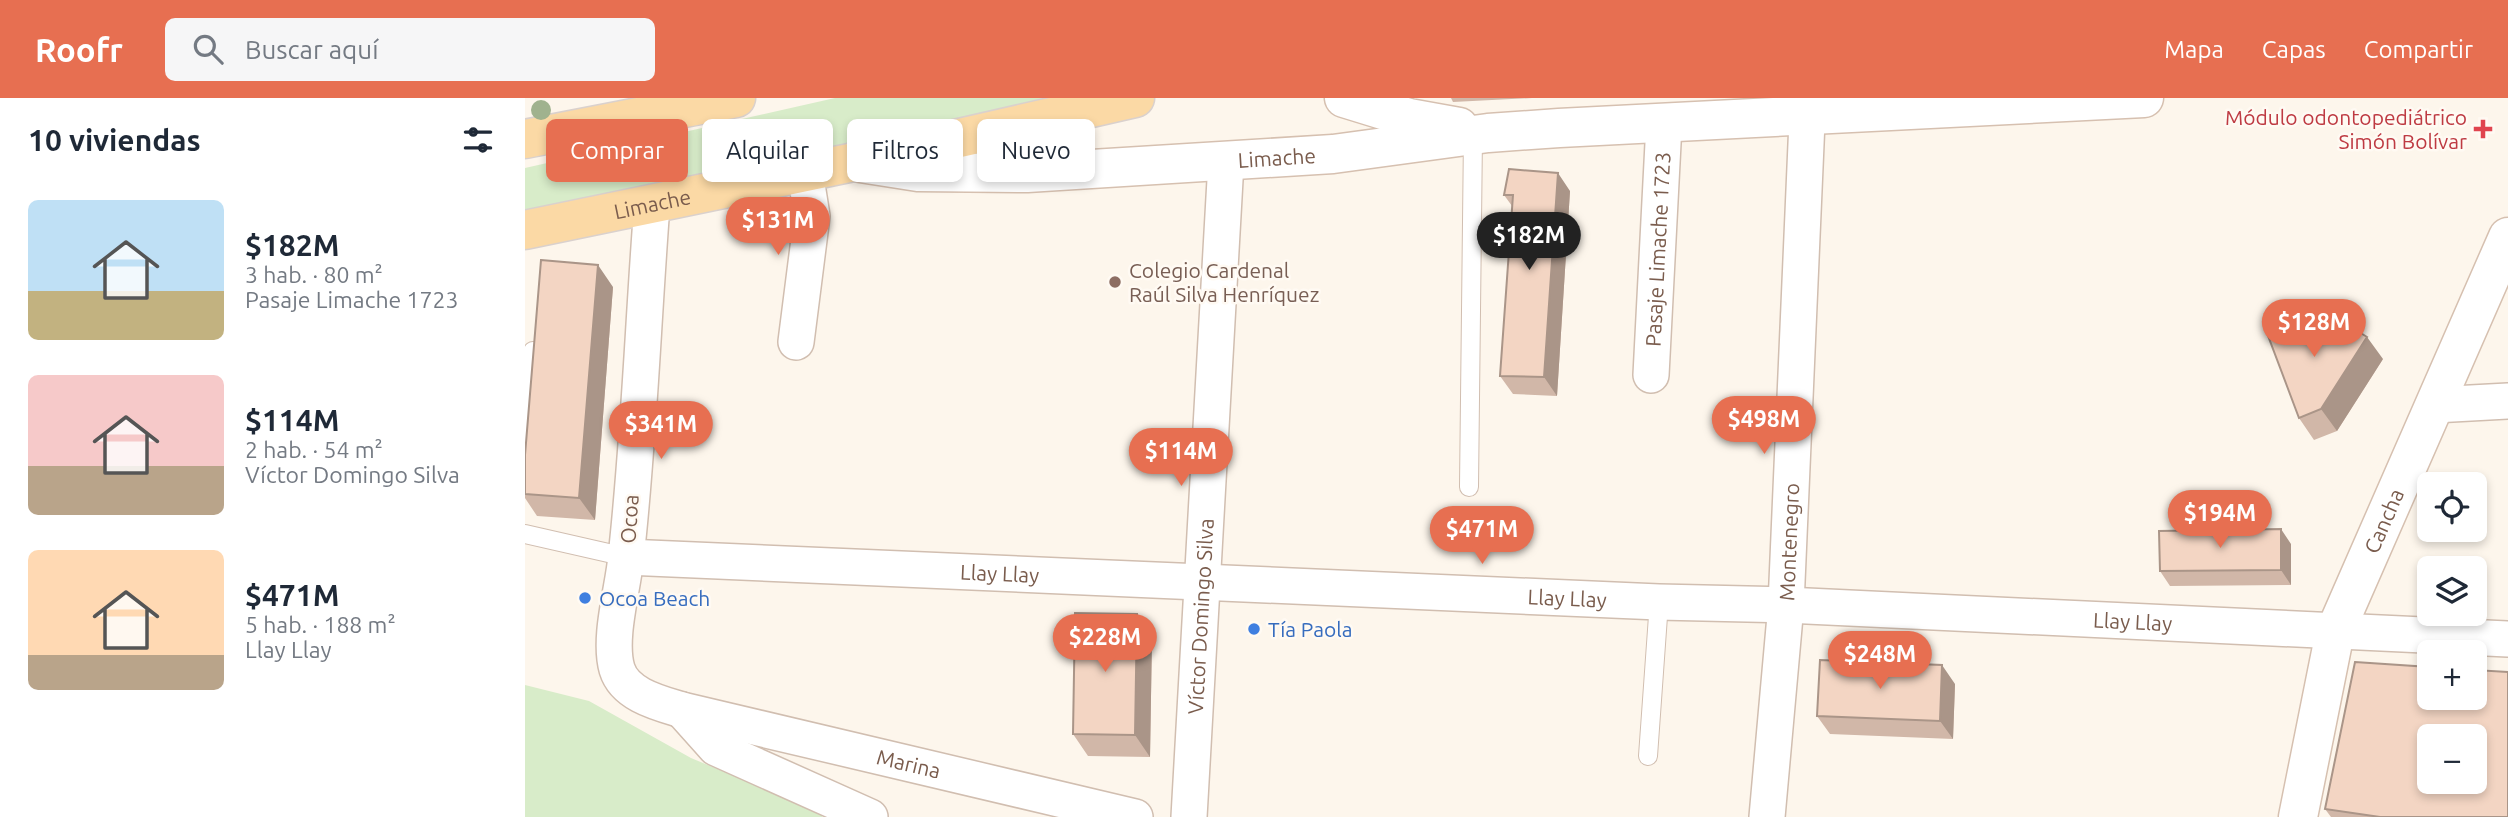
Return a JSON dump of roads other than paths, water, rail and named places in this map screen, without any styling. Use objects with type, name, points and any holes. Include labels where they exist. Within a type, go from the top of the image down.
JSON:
[{"type":"main road","points":[[525,139],[736,98]]},
{"type":"main road","points":[[963,137],[1135,98]]},
{"type":"main road","name":"Limache","points":[[963,172],[1027,173],[1333,154],[1481,134],[1664,124],[1807,107],[2144,98]]},
{"type":"main road","points":[[1333,154],[1343,144],[1347,133],[1347,99]]},
{"type":"main road","name":"Limache","points":[[1347,99],[1409,118],[1481,134]]},
{"type":"main road","name":"Limache","points":[[525,230],[759,182]]},
{"type":"main road","name":"Cancha","points":[[2298,817],[2335,632],[2508,237]]},
{"type":"street","name":"Montenegro","points":[[1767,817],[1786,605],[1807,107]]},
{"type":"street","name":"Pasaje Limache 1723","points":[[1651,375],[1664,124]]},
{"type":"street","name":"Víctor Domingo Silva","points":[[1189,817],[1226,162]]},
{"type":"street","points":[[796,342],[812,216],[807,182]]},
{"type":"street","name":"Ocoa","points":[[652,205],[626,557],[615,655],[617,671],[635,692],[682,710]]},
{"type":"street","points":[[2434,405],[2508,401]]},
{"type":"street","name":"Llay Llay","points":[[626,557],[1659,602],[1786,605],[2508,639]]},
{"type":"street","points":[[682,710],[716,748],[870,817]]},
{"type":"street","name":"Marina","points":[[682,710],[1135,817]]},
{"type":"lane","points":[[1469,487],[1481,134]]},
{"type":"lane","points":[[525,441],[533,351]]},
{"type":"lane","points":[[525,534],[626,557]]},
{"type":"lane","points":[[1648,756],[1659,602]]},
{"type":"place","name":"Módulo odontopediátrico Simón Bolívar","points":[[2483,129]]},
{"type":"place","name":"Colegio Cardenal Raúl Silva Henríquez","points":[[1115,282]]},
{"type":"place","name":"Ocoa Beach","points":[[585,598]]},
{"type":"place","name":"Tía Paola","points":[[1254,629]]}]
